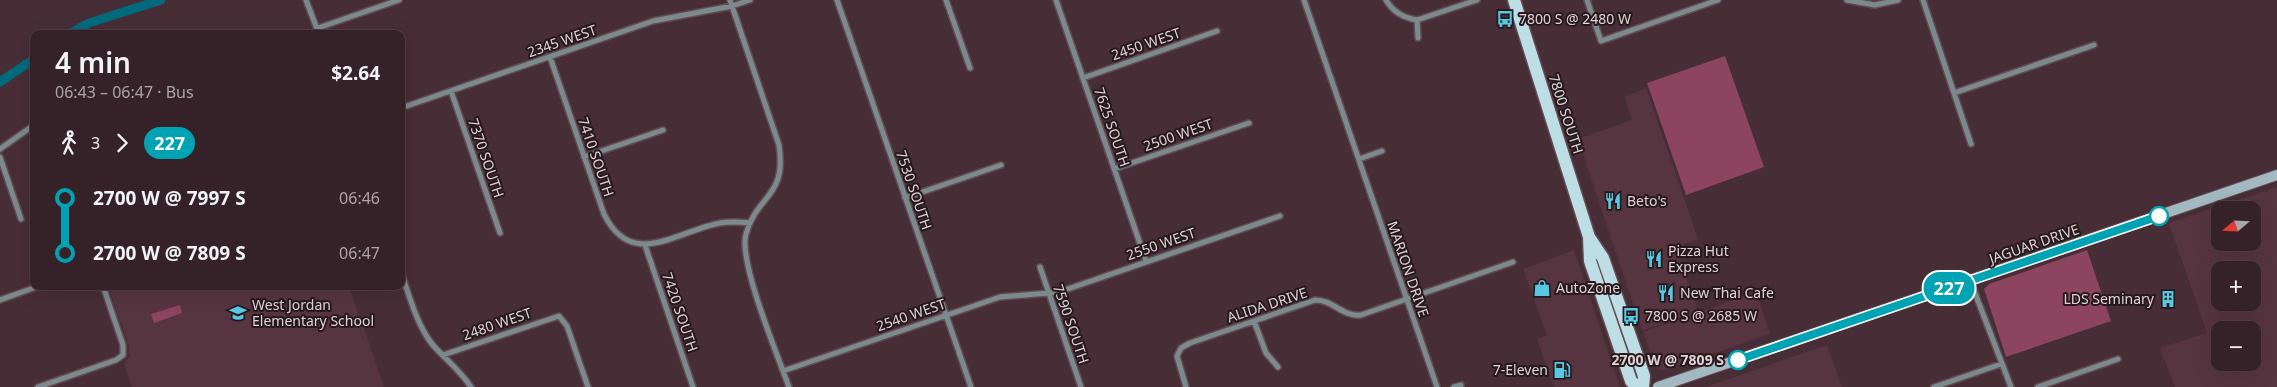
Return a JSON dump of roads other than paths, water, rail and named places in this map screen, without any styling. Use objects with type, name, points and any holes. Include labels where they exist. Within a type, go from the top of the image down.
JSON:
[{"type":"main road","name":"7800 SOUTH","points":[[1514,0],[1589,237],[1590,260],[1631,382],[1637,387]]},
{"type":"main road","name":"JAGUAR DRIVE","points":[[1658,387],[2277,175]]},
{"type":"main road","name":"7800 SOUTH","points":[[1589,237],[1603,258],[1644,376],[1643,387]]},
{"type":"street","points":[[306,0],[318,30]]},
{"type":"street","points":[[321,30],[399,0]]},
{"type":"street","points":[[730,0],[779,144],[781,157],[781,168],[775,189],[750,223],[745,235],[745,259],[789,387]]},
{"type":"street","name":"2345 WEST","points":[[405,107],[665,18],[732,6],[750,0]]},
{"type":"street","name":"7530 SOUTH","points":[[837,0],[971,387]]},
{"type":"street","points":[[946,0],[970,68]]},
{"type":"street","name":"7625 SOUTH","points":[[1056,0],[1146,261]]},
{"type":"street","name":"MARION DRIVE","points":[[1304,0],[1437,387]]},
{"type":"street","points":[[1386,0],[1394,11],[1409,19],[1417,20],[1477,0]]},
{"type":"street","points":[[1587,0],[1601,41],[1718,0]]},
{"type":"street","points":[[1847,0],[1875,5],[1898,0]]},
{"type":"street","points":[[1923,0],[1971,144]]},
{"type":"street","points":[[1417,20],[1418,38]]},
{"type":"street","name":"2450 WEST","points":[[1083,78],[1217,31]]},
{"type":"street","points":[[1954,93],[2094,45]]},
{"type":"street","name":"7410 SOUTH","points":[[550,57],[584,157],[610,225],[625,239],[645,244]]},
{"type":"street","name":"7370 SOUTH","points":[[451,91],[500,233]]},
{"type":"street","name":"2500 WEST","points":[[1114,169],[1249,123]]},
{"type":"street","points":[[0,149],[30,128]]},
{"type":"street","points":[[584,157],[663,130]]},
{"type":"street","points":[[1359,159],[1382,151]]},
{"type":"street","points":[[0,157],[21,219]]},
{"type":"street","points":[[905,198],[1001,165]]},
{"type":"street","name":"2550 WEST","points":[[1049,293],[1280,216]]},
{"type":"street","points":[[645,244],[660,242],[717,223],[736,221],[750,223]]},
{"type":"street","name":"7420 SOUTH","points":[[645,244],[693,387]]},
{"type":"street","name":"ALIDA DRIVE","points":[[1186,387],[1178,361],[1178,352],[1181,348],[1315,300],[1327,302],[1344,313],[1356,315],[1407,300],[1513,262]]},
{"type":"street","name":"7590 SOUTH","points":[[1040,268],[1081,387]]},
{"type":"street","points":[[1970,280],[2011,387]]},
{"type":"street","points":[[405,283],[424,333],[443,356],[462,374],[471,387]]},
{"type":"street","points":[[0,300],[30,289]]},
{"type":"street","points":[[38,387],[116,360],[124,354],[123,345],[104,290]]},
{"type":"street","name":"2540 WEST","points":[[783,371],[1000,297],[1049,293]]},
{"type":"street","name":"2480 WEST","points":[[443,356],[559,316],[567,326],[588,387]]},
{"type":"street","points":[[1254,321],[1266,353],[1278,366]]},
{"type":"street","points":[[2038,387],[2118,359]]},
{"type":"street","points":[[1934,387],[2001,364]]},
{"type":"street","points":[[1454,387],[1461,385]]},
{"type":"waterway","points":[[76,30],[89,23],[161,0]]},
{"type":"waterway","points":[[0,82],[30,62]]},
{"type":"place","name":"7800 S @ 2480 W","points":[[1505,19]]},
{"type":"place","name":"Beto's","points":[[1613,201]]},
{"type":"place","name":"Pizza Hut Express","points":[[1654,259]]},
{"type":"place","name":"AutoZone","points":[[1542,288]]},
{"type":"place","name":"New Thai Cafe","points":[[1666,293]]},
{"type":"place","name":"LDS Seminary","points":[[2168,299]]},
{"type":"place","name":"West Jordan Elementary School","points":[[238,313]]},
{"type":"place","name":"7800 S @ 2685 W","points":[[1631,316]]},
{"type":"place","name":"2700 W @ 7809 S","points":[[1738,360]]},
{"type":"place","name":"7-Eleven","points":[[1562,370]]}]
